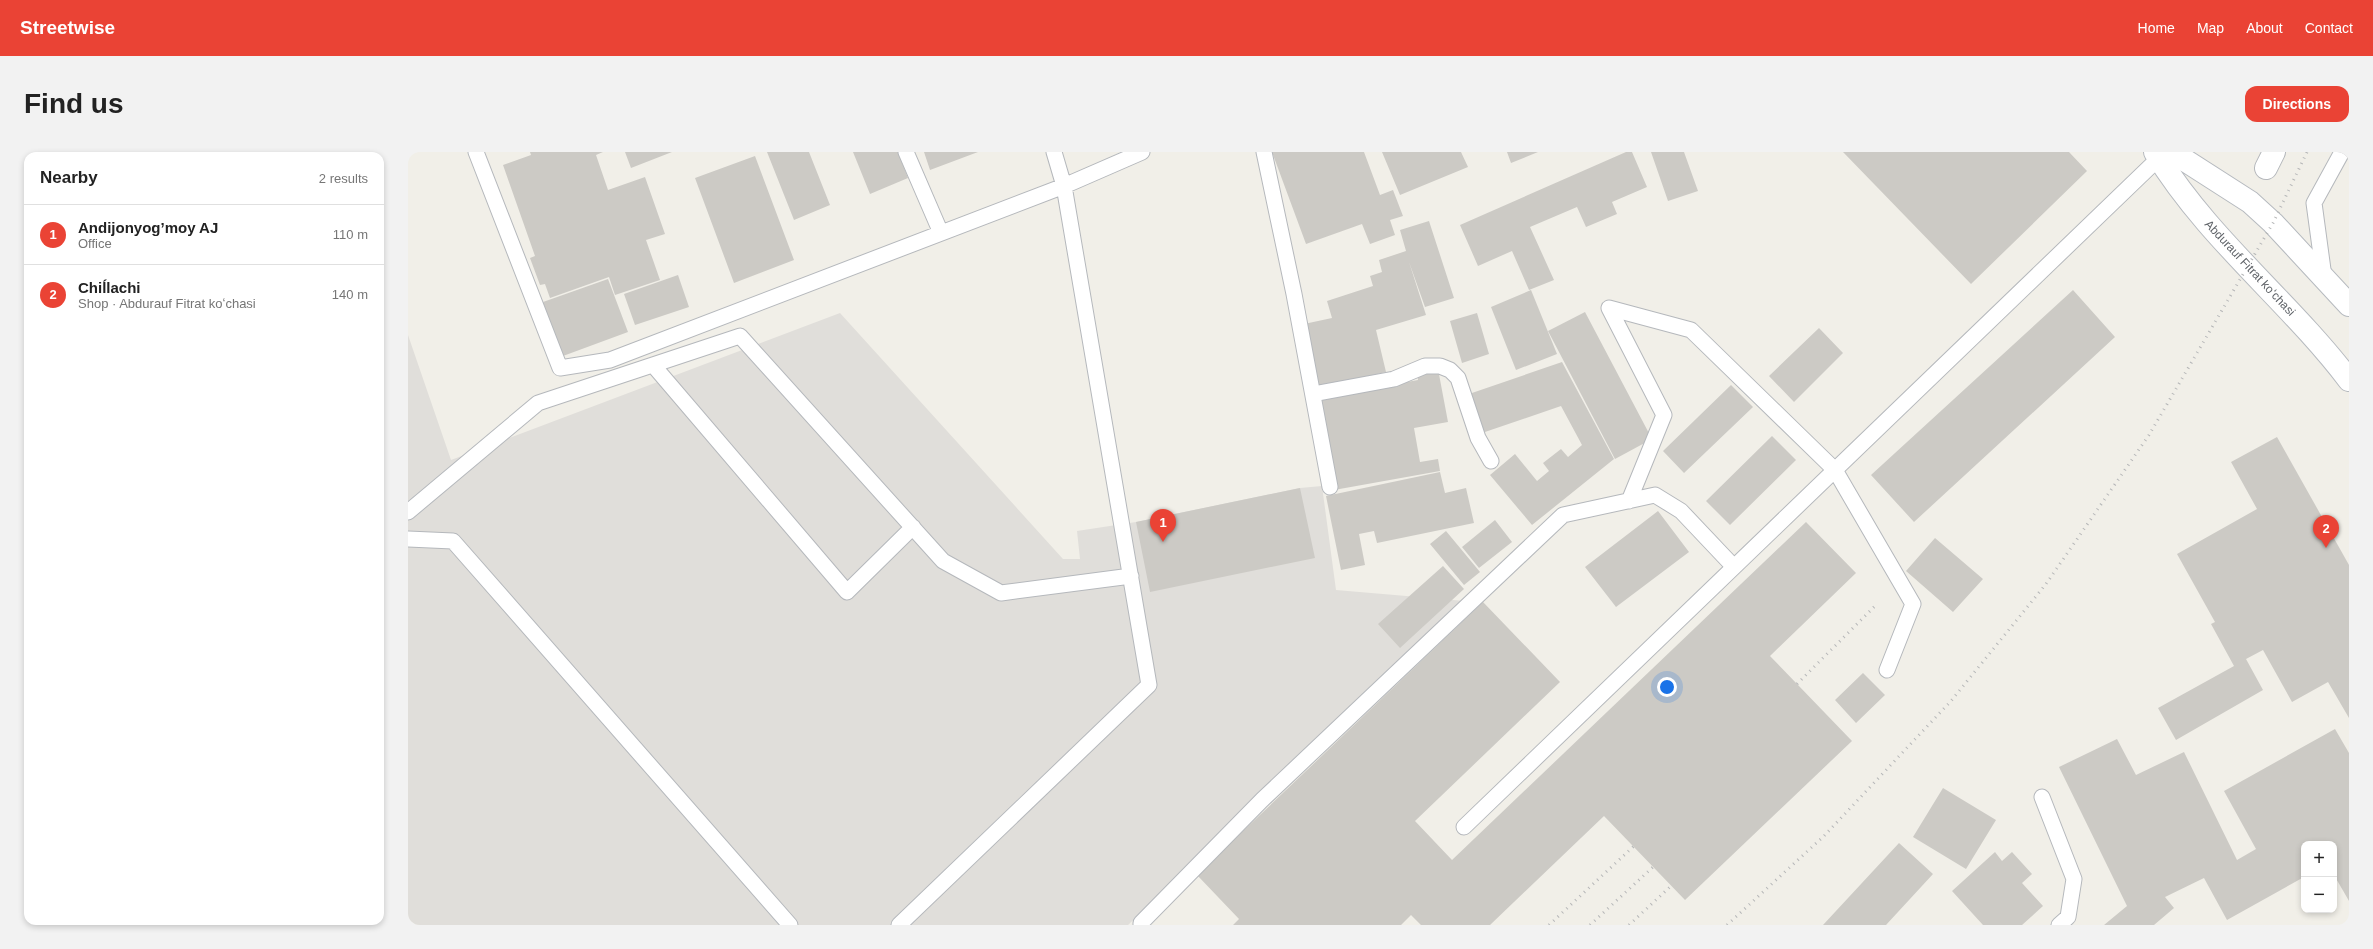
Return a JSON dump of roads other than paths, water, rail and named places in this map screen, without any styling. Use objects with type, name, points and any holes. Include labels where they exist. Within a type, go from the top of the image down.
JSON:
[{"type":"main road","points":[[2162,154],[2250,202],[2273,223],[2349,305]]},
{"type":"main road","name":"Abdurauf Fitrat koʻchasi","points":[[2162,154],[2198,212],[2296,319],[2349,380]]},
{"type":"lane","points":[[476,152],[560,368],[610,360],[1064,186],[1142,152]]},
{"type":"lane","points":[[906,152],[942,233]]},
{"type":"lane","points":[[899,925],[1149,685],[1064,186],[1054,152]]},
{"type":"lane","points":[[1264,152],[1313,394],[1330,487]]},
{"type":"lane","points":[[2324,277],[2314,203],[2342,152]]},
{"type":"lane","points":[[1464,826],[2162,154]]},
{"type":"lane","points":[[1629,501],[1664,415],[1609,308],[1690,330],[1835,470],[1913,604],[1887,670]]},
{"type":"lane","points":[[408,512],[538,403],[740,336],[943,561],[1001,593],[1131,576]]},
{"type":"lane","points":[[653,365],[847,592],[913,527]]},
{"type":"lane","points":[[1313,394],[1394,379],[1425,366],[1440,366],[1450,370],[1458,378],[1478,438],[1491,461]]},
{"type":"lane","points":[[1141,925],[1140,923],[1262,800],[1563,515],[1655,495],[1681,511],[1734,567]]},
{"type":"lane","points":[[408,539],[454,541],[790,925]]},
{"type":"lane","points":[[2042,797],[2074,879],[2068,917],[2059,925]]},
{"type":"railway","points":[[1727,925],[1824,836],[1951,701],[2046,584],[2149,435],[2273,223],[2307,152]]},
{"type":"railway","points":[[1797,684],[1876,605]]},
{"type":"railway","points":[[1549,925],[1634,846]]},
{"type":"railway","points":[[1590,925],[1653,867]]},
{"type":"railway","points":[[1629,925],[1671,886]]},
{"type":"place","name":"Andijonyog’moy AJ","points":[[1163,542]]},
{"type":"place","name":"Chiĺlachi","points":[[2326,548]]}]
